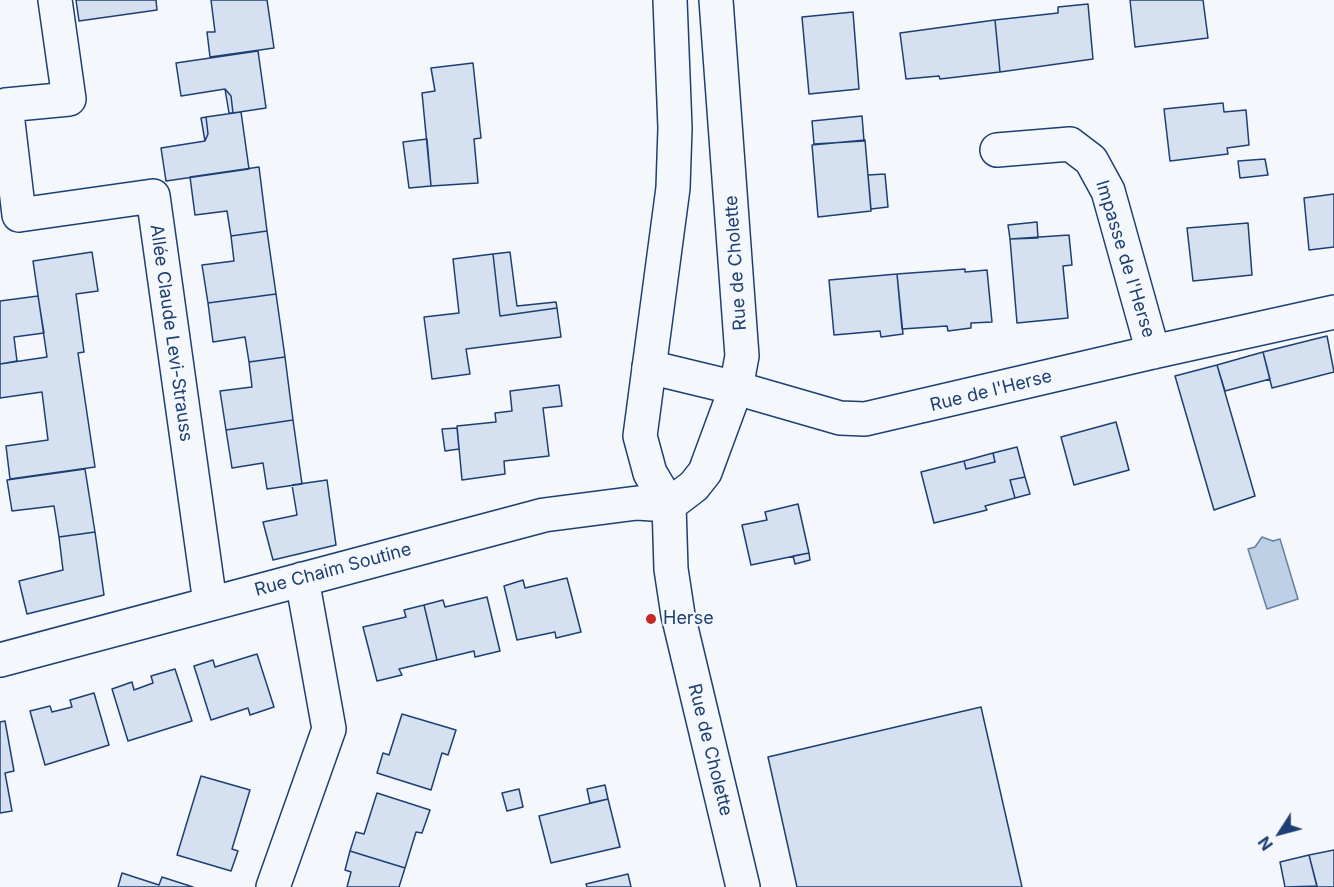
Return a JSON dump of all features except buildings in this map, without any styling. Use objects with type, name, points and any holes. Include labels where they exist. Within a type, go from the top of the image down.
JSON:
[{"type":"street","name":"Allée Claude Levi-Strauss","points":[[55,0],[69,99],[6,105],[10,217],[153,196],[210,603]]},
{"type":"street","name":"Rue de Cholette","points":[[670,0],[675,116],[673,188],[640,436],[651,473],[669,505],[671,569],[678,615],[743,887]]},
{"type":"street","name":"Rue de Cholette","points":[[669,505],[694,486],[705,472],[736,388],[742,356],[716,0]]},
{"type":"street","name":"Impasse de l'Herse","points":[[997,150],[1070,144],[1091,160],[1108,191],[1153,351]]},
{"type":"street","name":"Rue de l'Herse","points":[[649,367],[736,388],[840,418],[865,420],[1153,351],[1334,312]]},
{"type":"street","name":"Rue Chaim Soutine","points":[[0,660],[544,515],[637,503],[669,505]]},
{"type":"street","points":[[273,887],[329,729],[302,579]]},
{"type":"water","points":[[1262,537],[1273,541],[1280,539],[1298,599],[1267,609],[1248,549],[1255,547]]},
{"type":"place","name":"Herse","points":[[651,619]]}]
